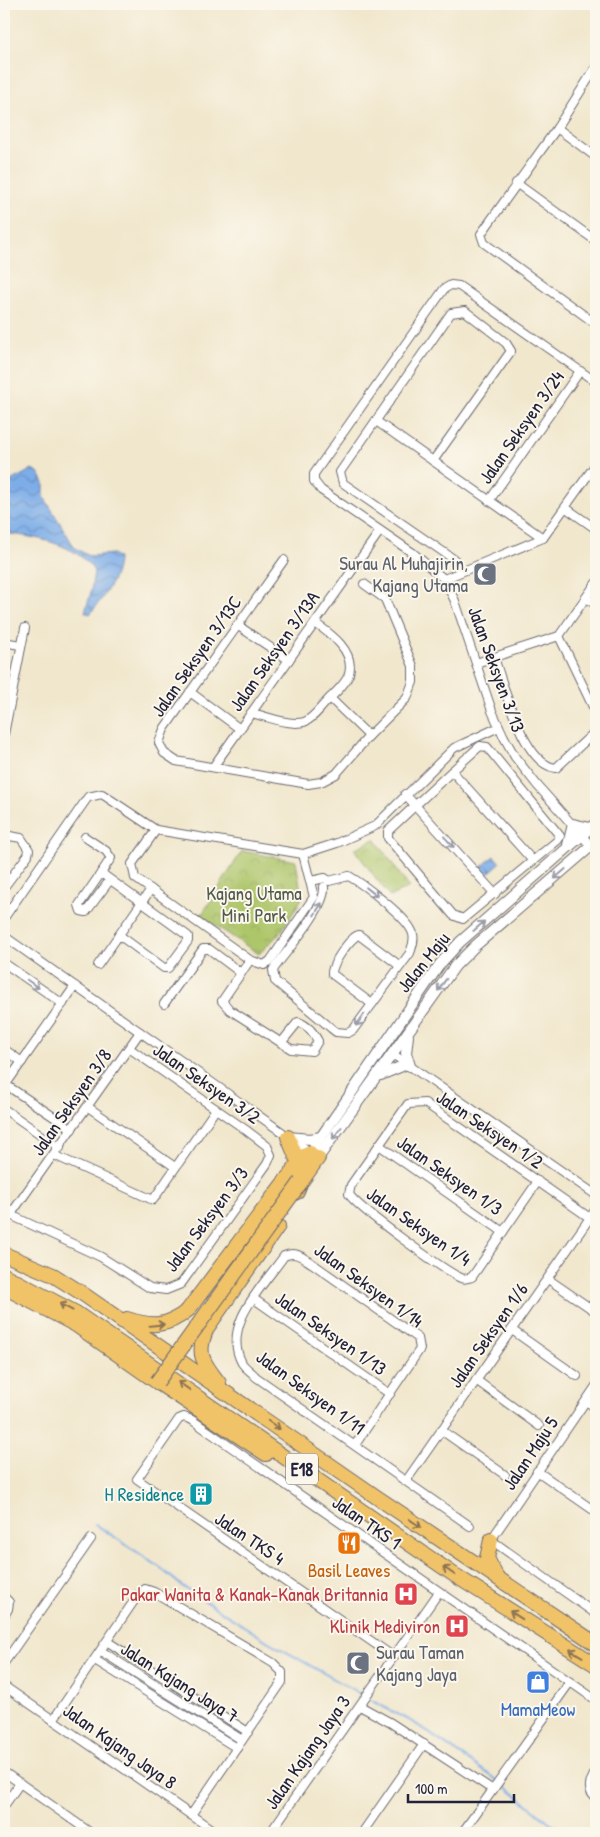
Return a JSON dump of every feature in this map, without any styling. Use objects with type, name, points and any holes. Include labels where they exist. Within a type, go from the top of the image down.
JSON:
[{"type":"highway","points":[[288,1137],[299,1164]]},
{"type":"highway","points":[[110,1312],[148,1325],[169,1323],[178,1319],[188,1310],[299,1164],[314,1155]]},
{"type":"highway","points":[[153,1379],[295,1185],[314,1155]]},
{"type":"highway","points":[[234,1397],[208,1368],[201,1356],[201,1343],[207,1328],[277,1227],[295,1185]]},
{"type":"highway","name":"E18","points":[[4,1254],[53,1275],[110,1312],[452,1548],[596,1644]]},
{"type":"highway","name":"E18","points":[[4,1275],[76,1313],[381,1524],[596,1665]]},
{"type":"highway","points":[[4,1287],[76,1325],[153,1379],[365,1520],[381,1524]]},
{"type":"highway","points":[[452,1548],[473,1550],[491,1540]]},
{"type":"highway","points":[[491,1540],[487,1558],[498,1579]]},
{"type":"street","points":[[595,70],[481,234],[484,243],[596,324]]},
{"type":"street","points":[[556,128],[596,156]]},
{"type":"street","points":[[516,183],[596,240]]},
{"type":"street","name":"Jalan Seksyen 3/13","points":[[573,824],[526,771],[498,727],[455,602],[444,579],[413,553],[321,490],[314,481],[314,474],[444,289],[451,285],[459,286],[580,371]]},
{"type":"street","points":[[433,461],[511,351],[506,343],[465,311],[451,313],[340,472],[343,483],[455,560],[460,570]]},
{"type":"street","points":[[580,371],[596,382]]},
{"type":"street","name":"Jalan Seksyen 3/24","points":[[489,501],[580,371]]},
{"type":"street","points":[[376,420],[543,538]]},
{"type":"street","points":[[444,579],[460,570],[528,546],[543,538],[596,464]]},
{"type":"street","points":[[566,508],[596,529]]},
{"type":"street","name":"Jalan Seksyen 3/13A","points":[[213,767],[380,531]]},
{"type":"street","name":"Jalan Seksyen 3/13C","points":[[284,560],[164,728],[159,743],[164,753],[176,761],[308,784],[321,782],[336,774],[368,736],[407,698],[414,682],[413,666],[385,599],[364,584]]},
{"type":"street","points":[[476,663],[559,636],[596,583]]},
{"type":"street","points":[[586,598],[596,605]]},
{"type":"street","points":[[252,713],[302,723],[307,721],[330,698],[349,674],[348,658],[342,645],[333,635],[315,623]]},
{"type":"street","points":[[237,625],[289,660]]},
{"type":"street","points":[[4,734],[6,706],[25,628]]},
{"type":"street","points":[[559,636],[594,701],[596,713]]},
{"type":"street","points":[[4,642],[20,645]]},
{"type":"street","points":[[494,658],[514,716],[530,750],[541,762],[549,767],[556,768],[596,731]]},
{"type":"street","points":[[190,692],[240,729]]},
{"type":"street","points":[[330,698],[368,736]]},
{"type":"street","points":[[4,918],[88,796],[102,794],[156,830],[303,854],[375,826],[405,794],[454,748],[498,727]]},
{"type":"street","points":[[480,746],[487,746],[560,836],[495,894],[463,919],[453,915],[388,838],[388,831],[416,806],[480,746]]},
{"type":"street","points":[[452,771],[533,861]]},
{"type":"street","points":[[405,794],[495,894]]},
{"type":"street","points":[[568,846],[573,824],[589,828],[594,844]]},
{"type":"street","name":"Jalan Maju","points":[[314,1155],[321,1137],[449,953],[589,828]]},
{"type":"street","points":[[156,830],[132,864],[135,878],[250,960],[264,965],[270,961],[314,897],[303,854]]},
{"type":"street","points":[[4,835],[21,838],[29,850],[28,855],[4,887]]},
{"type":"street","points":[[84,837],[106,851],[111,858],[79,905],[81,911],[86,912],[110,880]]},
{"type":"street","name":"Jalan Maju","points":[[314,1155],[377,1078],[455,966],[475,946],[594,844]]},
{"type":"street","points":[[101,873],[185,933],[188,936],[188,941],[168,968],[164,968],[119,935]]},
{"type":"street","points":[[312,885],[325,878],[329,881],[349,876],[374,892],[410,927],[414,935],[414,943],[400,966],[353,1030],[348,1034],[331,1028],[275,982],[273,970],[316,912],[324,896],[324,887],[327,886],[329,881]]},
{"type":"street","points":[[312,885],[324,887]]},
{"type":"street","points":[[98,966],[151,890]]},
{"type":"street","points":[[372,1004],[332,974],[332,967],[353,937],[359,935],[400,966]]},
{"type":"street","points":[[4,936],[314,1155]]},
{"type":"street","points":[[164,1004],[203,949],[209,949],[241,973]]},
{"type":"street","points":[[250,960],[222,1002],[225,1006],[291,1049],[312,1051],[318,1042],[315,1034],[304,1024],[298,1022],[281,1042]]},
{"type":"street","points":[[4,963],[62,1004]]},
{"type":"street","points":[[72,1129],[5,1086],[75,986]]},
{"type":"street","points":[[397,1026],[393,1042],[394,1054],[596,1195]]},
{"type":"street","name":"Jalan Seksyen 3/8","points":[[7,1213],[60,1148],[140,1032]]},
{"type":"street","points":[[408,1065],[406,1052],[409,1033]]},
{"type":"street","name":"Jalan Seksyen 3/2","points":[[129,1048],[267,1146]]},
{"type":"street","points":[[4,1049],[22,1062]]},
{"type":"street","points":[[373,1061],[394,1054]]},
{"type":"street","points":[[377,1078],[408,1065]]},
{"type":"street","name":"Jalan Seksyen 1/2","points":[[349,1194],[351,1185],[408,1104],[425,1103],[590,1218]]},
{"type":"street","points":[[88,1107],[175,1167]]},
{"type":"street","points":[[4,1109],[60,1148]]},
{"type":"street","points":[[54,1155],[152,1200],[216,1109]]},
{"type":"street","points":[[288,1137],[310,1139],[321,1137]]},
{"type":"street","name":"Jalan Seksyen 1/3","points":[[379,1145],[503,1232]]},
{"type":"street","name":"Jalan Seksyen 3/3","points":[[7,1213],[101,1257],[150,1288],[166,1290],[181,1284],[267,1164],[271,1155],[267,1146]]},
{"type":"street","points":[[503,1232],[538,1181]]},
{"type":"street","name":"Jalan Seksyen 1/4","points":[[349,1194],[362,1208],[461,1278],[472,1277],[503,1232]]},
{"type":"street","name":"Jalan Seksyen 1/6","points":[[406,1481],[596,1209]]},
{"type":"street","name":"Jalan Seksyen 1/11","points":[[296,1253],[284,1256],[240,1320],[236,1333],[237,1351],[243,1365],[470,1526]]},
{"type":"street","name":"Jalan Seksyen 1/14","points":[[296,1253],[418,1338],[421,1344],[420,1349],[390,1394]]},
{"type":"street","points":[[548,1278],[596,1312]]},
{"type":"street","name":"Jalan Seksyen 1/13","points":[[254,1300],[390,1394]]},
{"type":"street","points":[[512,1330],[577,1376]]},
{"type":"street","points":[[476,1380],[539,1426]]},
{"type":"street","name":"Jalan Maju 5","points":[[491,1540],[596,1386]]},
{"type":"street","points":[[355,1445],[390,1394]]},
{"type":"street","points":[[586,1401],[596,1408]]},
{"type":"street","name":"Jalan TKS 1","points":[[137,1479],[179,1418],[184,1417],[596,1700]]},
{"type":"street","points":[[441,1430],[505,1475]]},
{"type":"street","points":[[537,1471],[596,1512]]},
{"type":"street","name":"Jalan TKS 4","points":[[137,1479],[394,1657]]},
{"type":"street","points":[[4,1663],[91,1539]]},
{"type":"street","points":[[491,1540],[596,1614]]},
{"type":"street","points":[[53,1720],[108,1642],[138,1595],[145,1589],[154,1592],[273,1663],[282,1672],[282,1682],[191,1815]]},
{"type":"street","name":"Jalan Kajang Jaya 3","points":[[270,1833],[440,1592]]},
{"type":"street","points":[[4,1597],[9,1602],[4,1616]]},
{"type":"street","points":[[108,1642],[248,1732]]},
{"type":"street","name":"Jalan Kajang Jaya 7","points":[[101,1651],[242,1740]]},
{"type":"street","points":[[95,1660],[237,1748]]},
{"type":"street","points":[[462,1833],[570,1682]]},
{"type":"street","name":"Jalan Kajang Jaya 8","points":[[4,1686],[217,1833]]},
{"type":"street","points":[[361,1705],[494,1789]]},
{"type":"street","points":[[362,1833],[424,1744]]},
{"type":"street","points":[[596,1770],[589,1787],[591,1794],[596,1798]]},
{"type":"street","points":[[5,1777],[20,1783],[91,1833]]},
{"type":"street","points":[[4,1806],[20,1783]]},
{"type":"green space","points":[[375,839],[409,887],[390,897],[354,849]]},
{"type":"green space","name":"Kajang Utama Mini Park","points":[[242,851],[296,861],[302,898],[281,932],[259,954],[201,916]]},
{"type":"water","points":[[32,469],[39,473],[44,483],[44,497],[75,548],[89,556],[113,554],[118,558],[112,581],[90,614],[85,612],[91,592],[94,571],[86,561],[77,554],[54,543],[4,533],[4,486]]},
{"type":"water","points":[[494,856],[500,863],[485,876],[479,869]]},
{"type":"waterway","points":[[95,1524],[158,1566],[182,1586],[267,1641],[364,1696]]},
{"type":"waterway","points":[[368,1699],[413,1722],[497,1780]]},
{"type":"waterway","points":[[501,1783],[563,1833]]},
{"type":"place","name":"Surau Al Muhajirin, Kajang Utama","points":[[485,574]]},
{"type":"place","name":"H Residence","points":[[201,1494]]},
{"type":"place","name":"Basil Leaves","points":[[349,1543]]},
{"type":"place","name":"Pakar Wanita & Kanak-Kanak Britannia","points":[[406,1594]]},
{"type":"place","name":"Klinik Mediviron","points":[[457,1626]]},
{"type":"place","name":"Surau Taman Kajang Jaya","points":[[358,1663]]},
{"type":"place","name":"MamaMeow","points":[[538,1682]]}]
